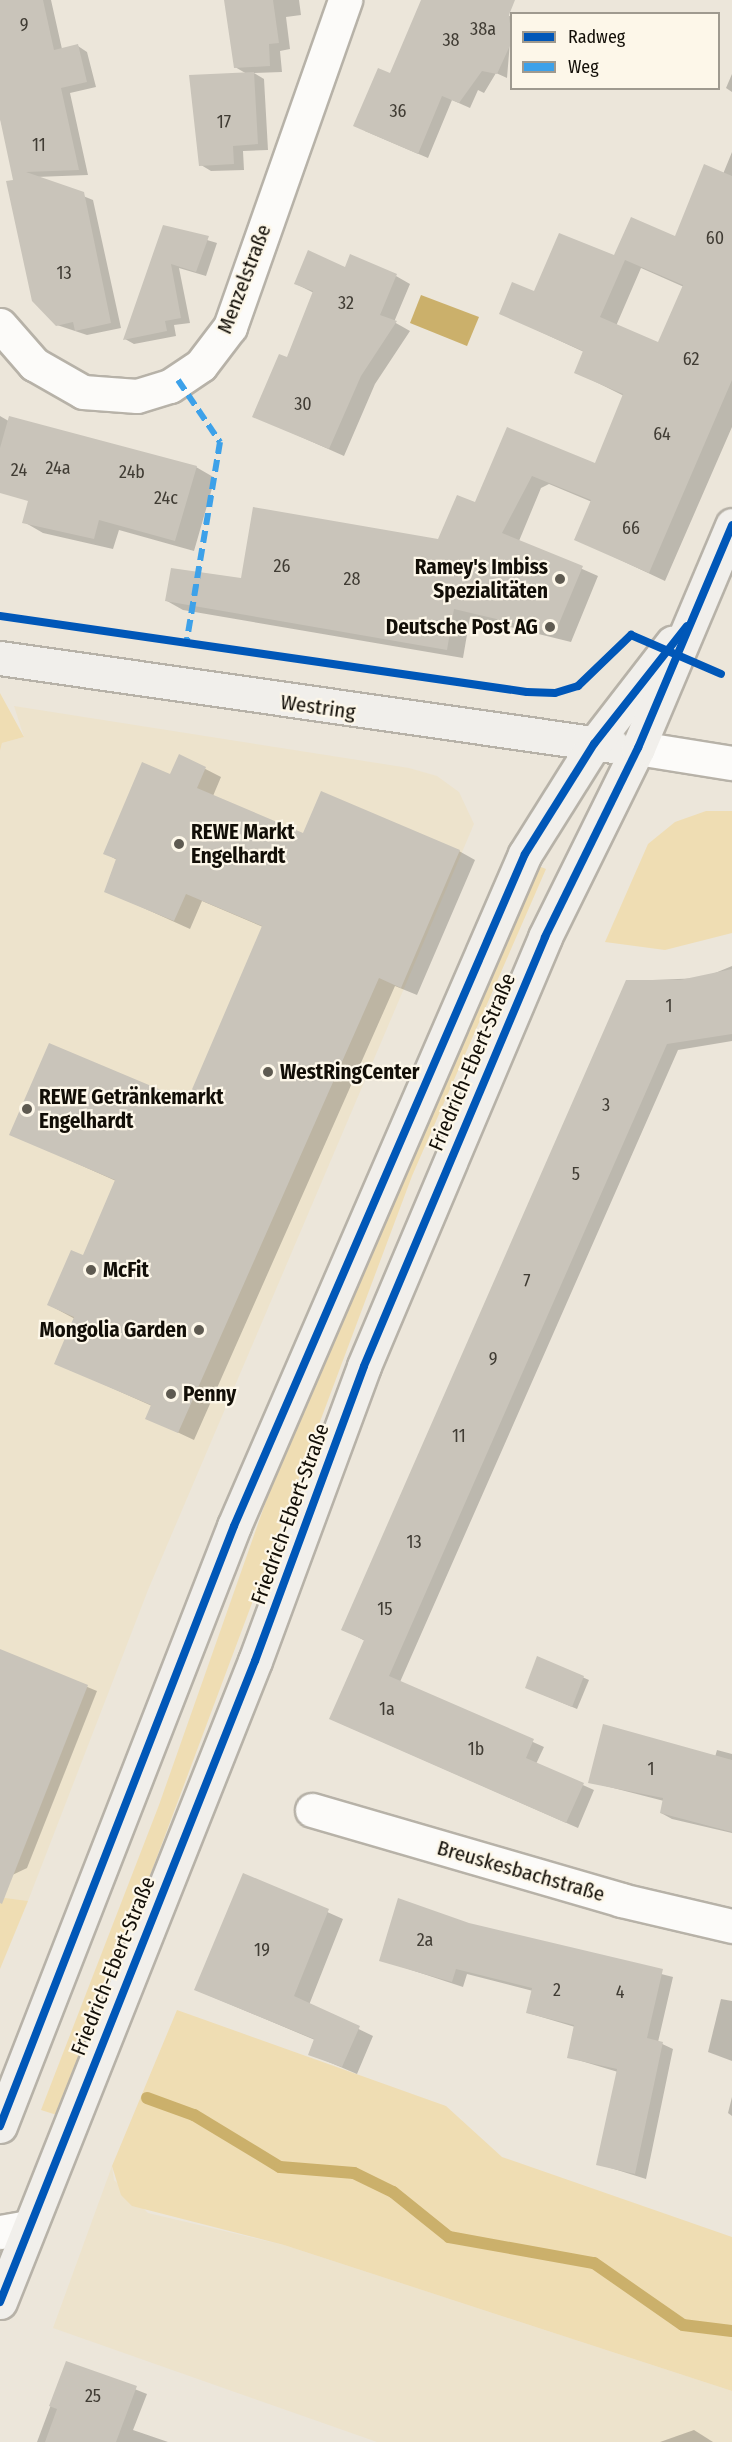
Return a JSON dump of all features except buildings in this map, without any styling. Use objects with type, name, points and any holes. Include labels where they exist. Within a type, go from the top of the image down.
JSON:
[{"type":"main road","points":[[695,617],[732,525]]},
{"type":"main road","name":"Friedrich-Ebert-Straße","points":[[0,2126],[264,1455],[525,854],[594,744],[695,617]]},
{"type":"main road","name":"Friedrich-Ebert-Straße","points":[[0,2302],[14,2229],[255,1661],[364,1366],[581,853],[638,748],[695,617]]},
{"type":"main road","name":"Westring","points":[[0,658],[594,744],[638,748]]},
{"type":"street","name":"Menzelstraße","points":[[0,325],[34,364],[83,392],[137,396],[170,386],[201,365],[230,327],[345,0]]},
{"type":"street","points":[[638,748],[732,763]]},
{"type":"street","name":"Breuskesbachstraße","points":[[312,1810],[621,1900],[732,1926]]},
{"type":"shaded area","points":[[421,295],[479,317],[467,346],[410,323]]},
{"type":"shaded area","points":[[0,693],[24,737],[2,743],[0,751]]},
{"type":"shaded area","points":[[14,706],[409,768],[437,776],[459,792],[474,824],[148,1590],[28,1901],[0,1900],[0,751],[2,743],[24,737]]},
{"type":"shaded area","points":[[706,811],[732,811],[732,933],[665,950],[605,942],[648,844],[675,822]]},
{"type":"shaded area","points":[[536,865],[546,869],[412,1176],[60,2116],[41,2110],[159,1805],[278,1467],[361,1262]]},
{"type":"shaded area","points":[[5,1898],[28,1901],[0,1969],[0,1900]]},
{"type":"shaded area","points":[[177,2010],[446,2106],[502,2157],[732,2237],[732,2391],[284,2245],[132,2206],[121,2195],[112,2166]]},
{"type":"shaded area","points":[[112,2166],[114,2180],[148,2213],[284,2245],[732,2391],[732,2442],[377,2442],[53,2328]]},
{"type":"waterway","points":[[147,2098],[194,2115],[280,2167],[354,2173],[393,2192],[449,2237],[594,2263],[683,2325],[732,2331]]},
{"type":"marked path","points":[[178,380],[220,442],[186,646]]},
{"type":"cycle path","points":[[0,2302],[255,1661],[364,1366],[545,937],[638,748],[732,525]]},
{"type":"cycle path","points":[[0,616],[527,692],[555,693],[578,686],[631,635],[721,674]]},
{"type":"cycle path","points":[[0,2126],[234,1526],[525,854],[594,744],[687,626]]},
{"type":"place","name":"Ramey's Imbiss Spezialitäten","points":[[560,579]]},
{"type":"place","name":"Deutsche Post AG","points":[[550,627]]},
{"type":"place","name":"REWE Markt Engelhardt","points":[[179,844]]},
{"type":"place","name":"WestRingCenter","points":[[268,1072]]},
{"type":"place","name":"REWE Getränkemarkt Engelhardt","points":[[27,1109]]},
{"type":"place","name":"McFit","points":[[91,1270]]},
{"type":"place","name":"Mongolia Garden","points":[[199,1330]]},
{"type":"place","name":"Penny","points":[[171,1394]]}]
